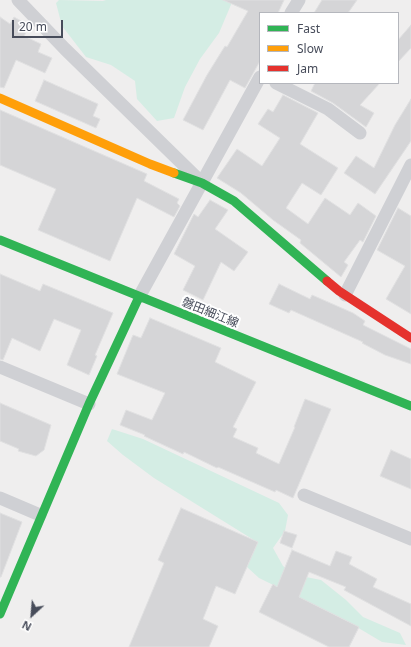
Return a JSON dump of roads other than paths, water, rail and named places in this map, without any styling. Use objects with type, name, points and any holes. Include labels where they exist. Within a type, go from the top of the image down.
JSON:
[{"type":"street","points":[[18,0],[65,49],[202,183]]},
{"type":"street","points":[[292,12],[299,0]]},
{"type":"street","points":[[0,614],[40,515],[88,404],[139,297],[259,79]]},
{"type":"street","points":[[278,84],[328,109],[360,133]]},
{"type":"street","points":[[0,98],[150,164],[202,183],[234,202],[345,295],[411,338]]},
{"type":"street","points":[[345,295],[411,165]]},
{"type":"street","name":"磐田細江線","points":[[0,240],[411,406]]},
{"type":"street","points":[[0,367],[88,404]]},
{"type":"street","points":[[304,495],[411,539]]},
{"type":"street","points":[[0,498],[40,515]]}]
